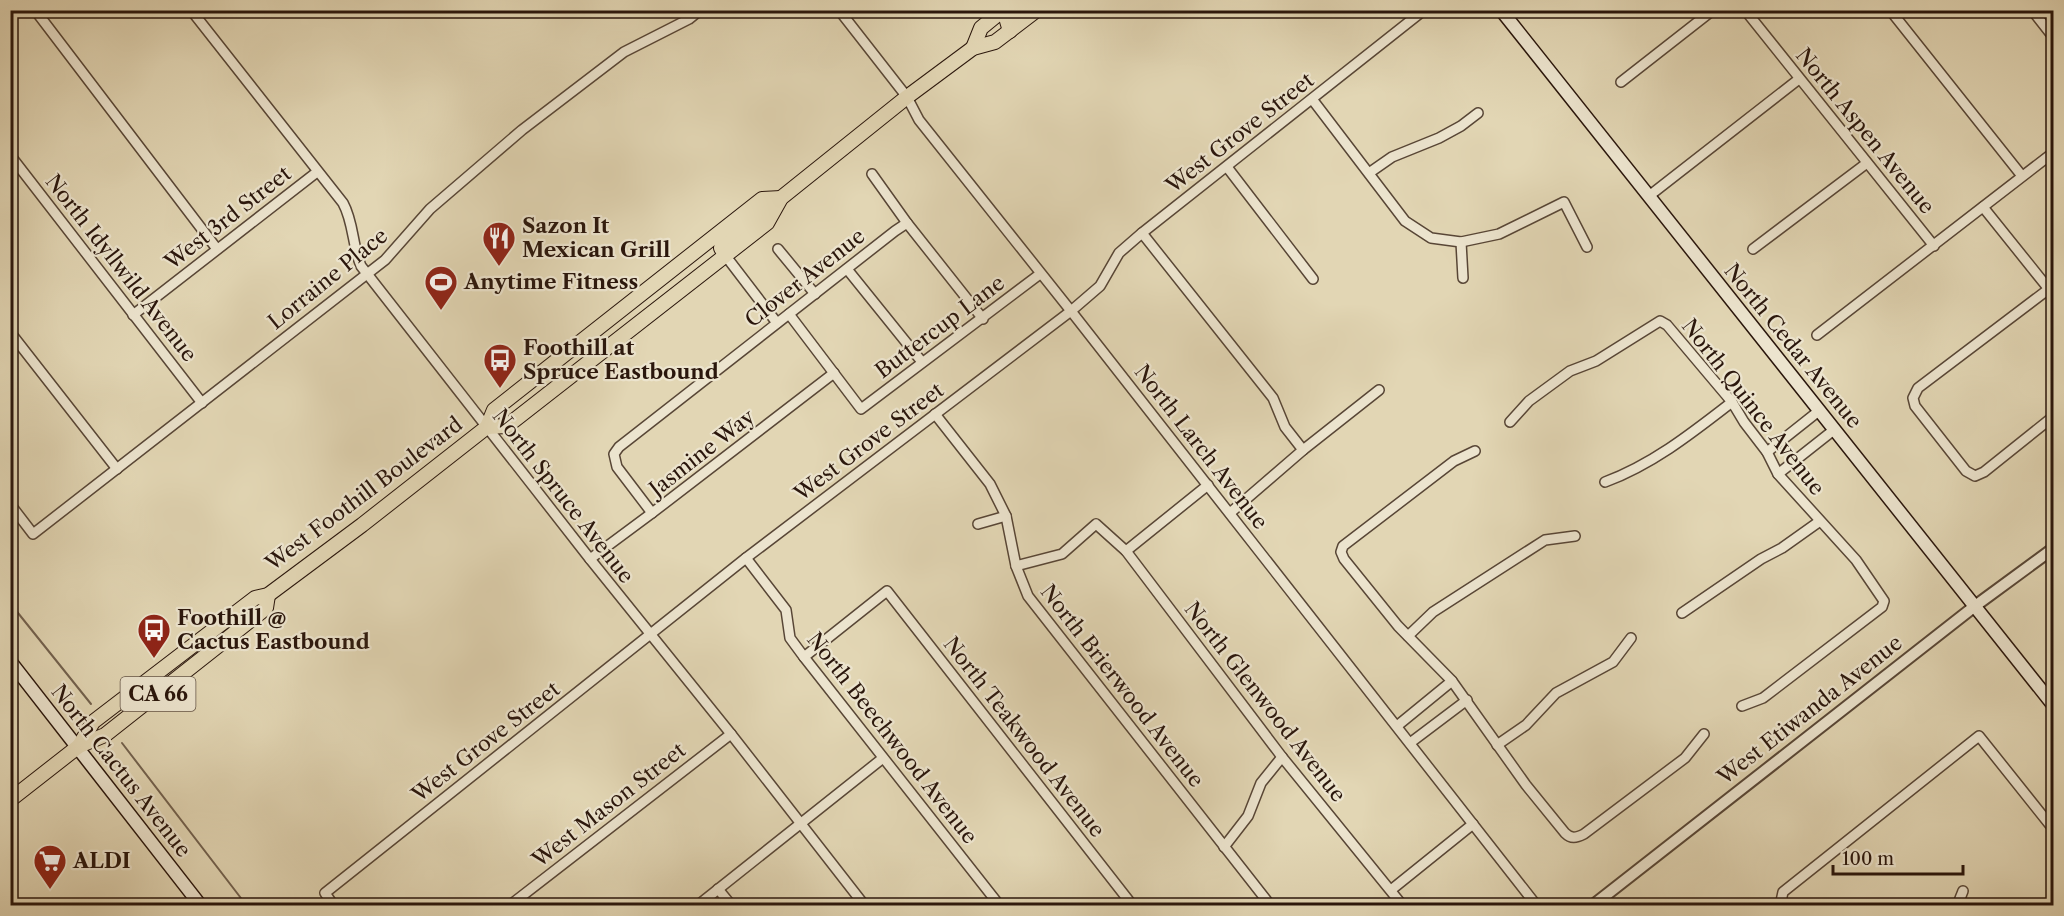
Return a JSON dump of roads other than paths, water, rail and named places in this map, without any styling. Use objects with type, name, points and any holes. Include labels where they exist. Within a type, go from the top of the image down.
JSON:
[{"type":"main road","name":"West Foothill Boulevard","points":[[973,48],[981,28],[1003,10]]},
{"type":"main road","points":[[1010,31],[1007,21],[1018,10]]},
{"type":"main road","name":"West Foothill Boulevard","points":[[487,427],[507,426],[767,223],[781,198],[907,97],[973,48],[995,42],[1037,10]]},
{"type":"main road","name":"North Cedar Avenue","points":[[1501,10],[2054,706]]},
{"type":"main road","name":"West Foothill Boulevard","points":[[10,800],[79,747],[105,735],[241,628],[266,608],[268,595],[487,427],[494,411],[762,200],[781,198]]},
{"type":"main road","name":"North Cactus Avenue","points":[[10,661],[79,747],[199,905]]},
{"type":"street","points":[[35,10],[217,249]]},
{"type":"street","name":"North Spruce Avenue","points":[[191,10],[343,203],[349,213],[357,256],[367,273],[649,635],[731,734],[866,906]]},
{"type":"street","points":[[683,10],[689,19]]},
{"type":"street","name":"Lorraine Place","points":[[10,504],[33,534],[386,260],[431,208],[522,130],[624,52],[689,19],[700,10]]},
{"type":"street","name":"North Larch Avenue","points":[[839,10],[907,97],[919,120],[1537,906]]},
{"type":"street","name":"West Grove Street","points":[[334,906],[325,893],[746,558],[1071,311],[1100,286],[1119,253],[1142,233],[1424,10]]},
{"type":"street","points":[[1621,82],[1713,10]]},
{"type":"street","name":"North Aspen Avenue","points":[[1745,10],[1934,246]]},
{"type":"street","points":[[1890,10],[2022,176]]},
{"type":"street","points":[[2032,10],[2054,38]]},
{"type":"street","points":[[1648,196],[1799,79]]},
{"type":"street","points":[[1312,99],[1405,221],[1431,238],[1461,242],[1500,234],[1564,202],[1587,247]]},
{"type":"street","points":[[1369,173],[1392,157],[1439,138],[1461,126],[1478,113]]},
{"type":"street","points":[[1817,335],[2054,152]]},
{"type":"street","name":"North Idyllwild Avenue","points":[[10,155],[202,404]]},
{"type":"street","points":[[1753,249],[1867,163]]},
{"type":"street","points":[[1227,167],[1313,279]]},
{"type":"street","name":"West 3rd Street","points":[[133,315],[317,172]]},
{"type":"street","points":[[872,174],[907,224],[982,319]]},
{"type":"street","points":[[1983,207],[2051,287],[1918,388],[1913,398],[1915,406],[1966,471],[1975,476],[1984,472],[2054,416]]},
{"type":"street","name":"Clover Avenue","points":[[652,513],[617,467],[614,454],[619,447],[895,231],[907,224]]},
{"type":"street","points":[[1142,233],[1273,398],[1284,427],[1303,450]]},
{"type":"street","points":[[1461,242],[1463,278]]},
{"type":"street","points":[[778,249],[815,294]]},
{"type":"street","points":[[725,255],[777,323]]},
{"type":"street","points":[[847,269],[922,362]]},
{"type":"street","name":"Buttercup Lane","points":[[834,373],[861,409],[1040,274]]},
{"type":"street","points":[[789,314],[834,373]]},
{"type":"street","name":"North Quince Avenue","points":[[1510,422],[1529,401],[1570,371],[1596,361],[1660,321],[1667,325],[1732,402],[1767,452],[1778,474],[1856,560],[1884,601],[1882,607],[1763,698],[1742,706]]},
{"type":"street","points":[[10,332],[117,469]]},
{"type":"street","name":"Jasmine Way","points":[[590,559],[834,373]]},
{"type":"street","points":[[1230,513],[1303,450],[1379,390]]},
{"type":"street","points":[[1605,482],[1628,474],[1677,445],[1732,402]]},
{"type":"street","points":[[1767,452],[1820,410]]},
{"type":"street","name":"North Brierwood Avenue","points":[[935,414],[990,484],[1006,516],[1016,566],[1028,596],[1271,906]]},
{"type":"street","points":[[1778,474],[1835,429]]},
{"type":"street","points":[[1475,451],[1454,461],[1343,546],[1341,552],[1344,559],[1408,636],[1452,681],[1526,785],[1564,833],[1576,838],[1600,822],[1685,758],[1704,734]]},
{"type":"street","points":[[1126,551],[1208,485]]},
{"type":"street","points":[[978,524],[1006,516]]},
{"type":"street","points":[[1682,613],[1820,521]]},
{"type":"street","name":"North Glenwood Avenue","points":[[1016,566],[1062,554],[1096,524],[1126,551],[1282,757],[1403,906]]},
{"type":"street","points":[[1408,636],[1433,612],[1545,540],[1575,536]]},
{"type":"street","name":"West Etiwanda Avenue","points":[[1592,906],[1607,901],[1975,606],[2054,548]]},
{"type":"street","name":"North Beechwood Avenue","points":[[746,558],[786,610],[790,638],[1000,906]]},
{"type":"street","name":"North Teakwood Avenue","points":[[804,657],[887,591],[1133,906]]},
{"type":"street","points":[[1497,745],[1526,725],[1556,693],[1614,662],[1630,638]]},
{"type":"street","points":[[1397,726],[1452,681]]},
{"type":"street","points":[[1410,743],[1467,700]]},
{"type":"street","name":"West Mason Street","points":[[509,906],[731,734]]},
{"type":"street","points":[[1780,906],[1783,892],[1979,736],[2054,830]]},
{"type":"street","points":[[1224,847],[1248,816],[1260,783],[1282,757]]},
{"type":"street","points":[[697,906],[883,758]]},
{"type":"street","points":[[1392,890],[1473,824]]},
{"type":"street","points":[[718,889],[732,906]]},
{"type":"street","points":[[1957,906],[1963,891]]},
{"type":"waterway","points":[[10,603],[91,704]]},
{"type":"waterway","points":[[122,743],[247,906]]},
{"type":"place","name":"Sazon It Mexican Grill","points":[[499,267]]},
{"type":"place","name":"Anytime Fitness","points":[[441,311]]},
{"type":"place","name":"Foothill at Spruce Eastbound","points":[[500,389]]},
{"type":"place","name":"Foothill @ Cactus Eastbound","points":[[154,659]]},
{"type":"place","name":"ALDI","points":[[50,890]]}]
